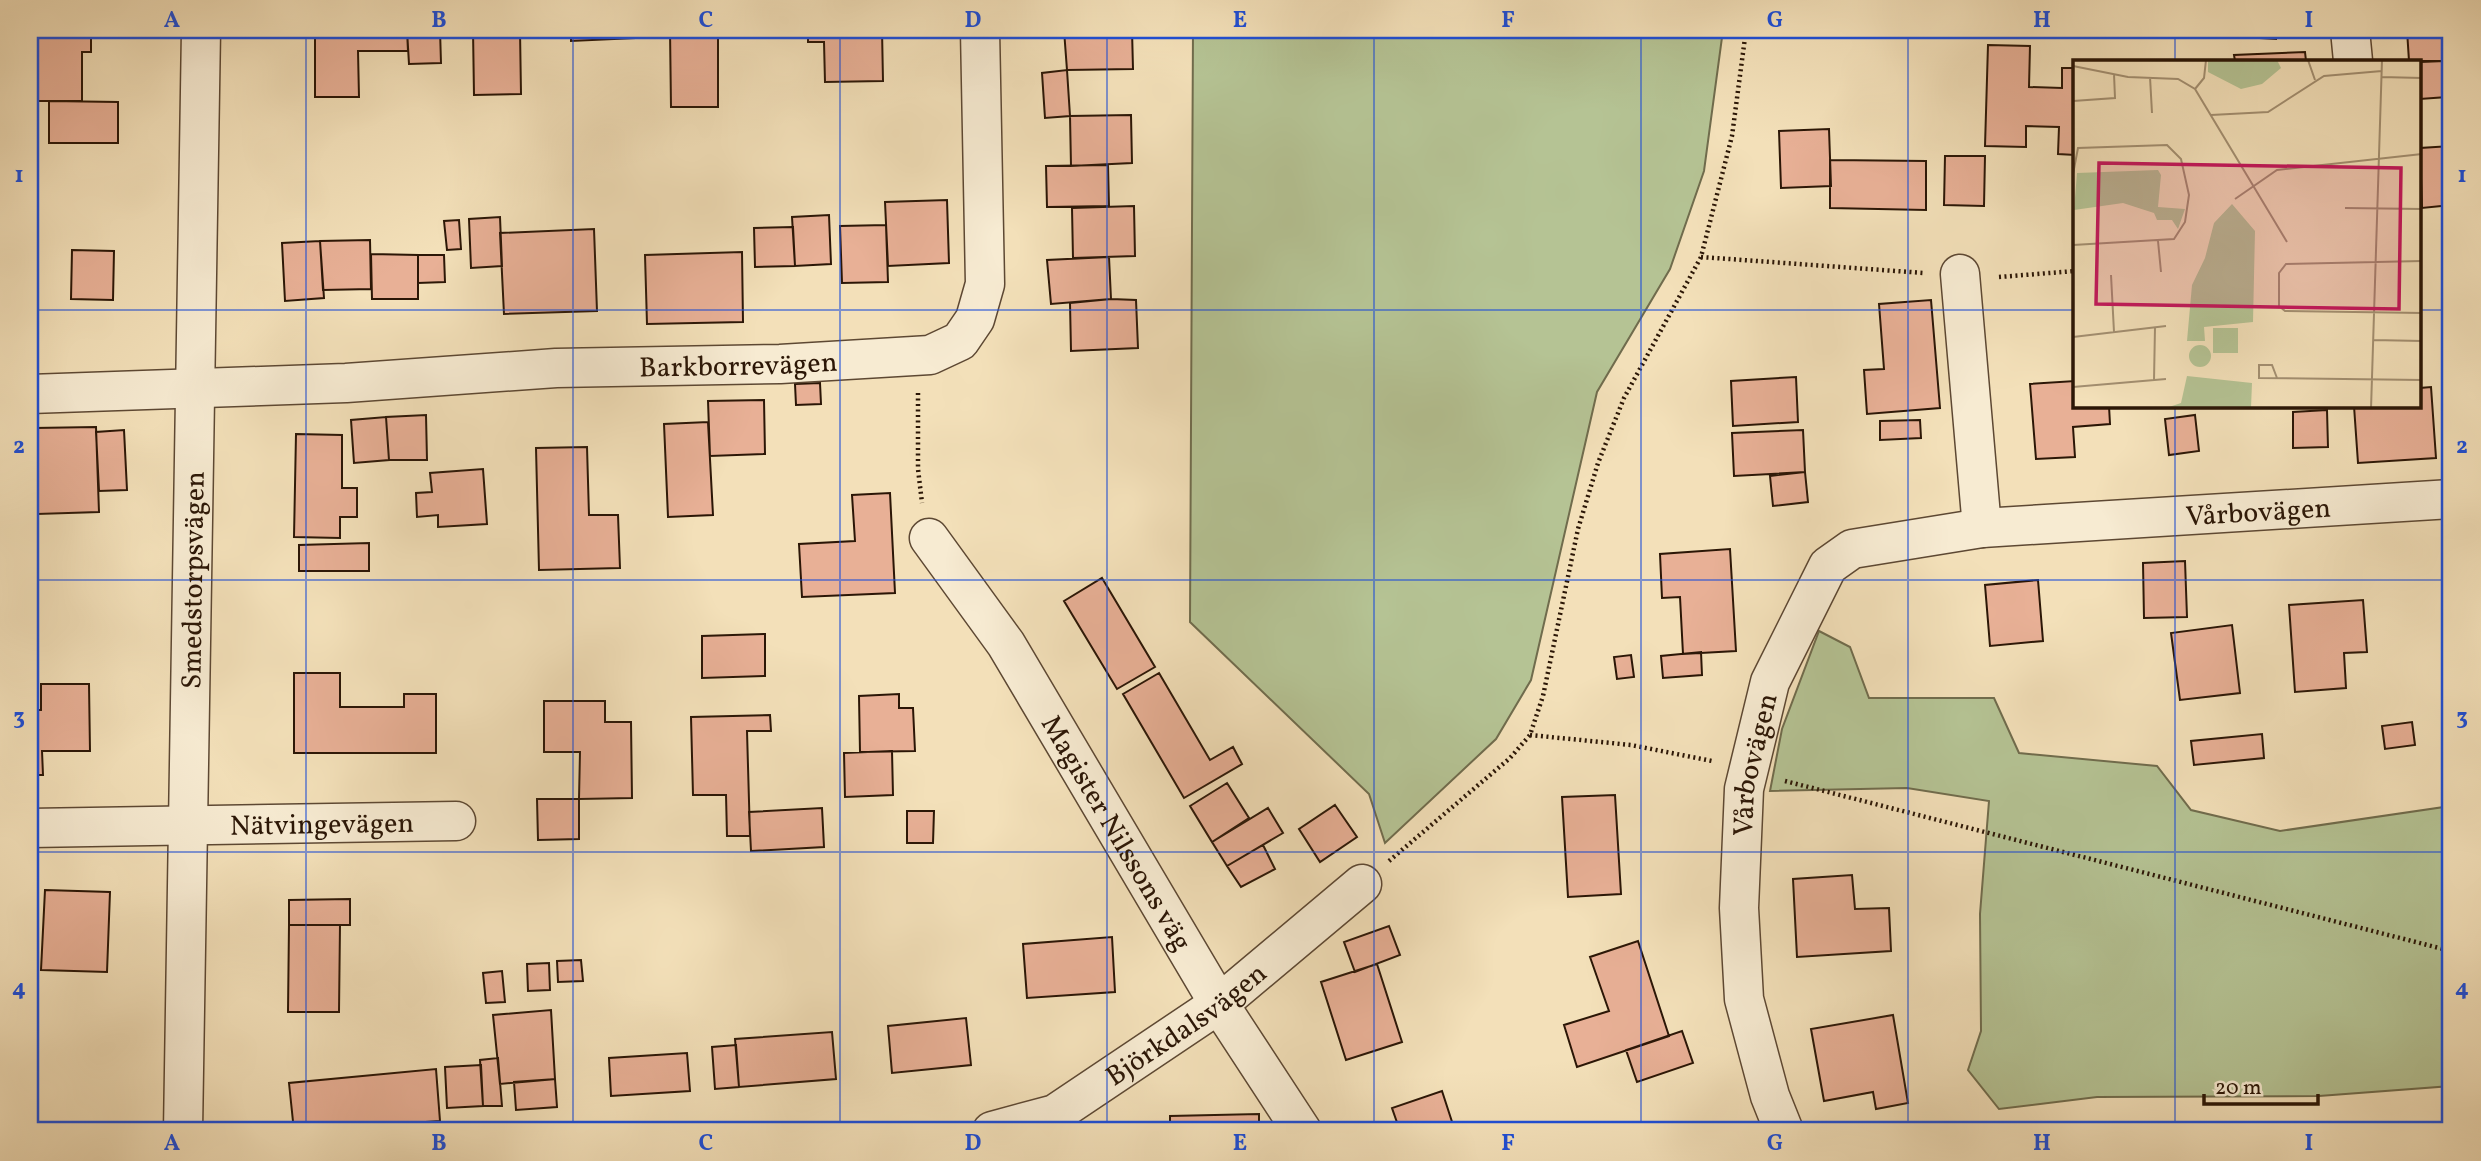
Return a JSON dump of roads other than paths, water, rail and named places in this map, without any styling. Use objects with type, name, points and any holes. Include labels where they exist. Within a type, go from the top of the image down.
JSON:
[{"type":"street","name":"Smedstorpsvägen","points":[[183,1131],[201,30]]},
{"type":"street","name":"Barkborrevägen","points":[[30,394],[346,383],[556,368],[780,364],[930,355],[960,341],[975,319],[985,284],[980,30]]},
{"type":"street","points":[[2350,30],[2353,60]]},
{"type":"street","points":[[1960,274],[1982,528]]},
{"type":"street","name":"Vårbovägen","points":[[1784,1131],[1770,1096],[1744,999],[1739,908],[1744,789],[1770,682],[1828,566],[1852,549],[1982,528],[2451,499]]},
{"type":"street","name":"Magister Nilssons väg","points":[[929,538],[1006,644],[1219,1004],[1302,1131]]},
{"type":"street","name":"Nätvingevägen","points":[[30,828],[456,821]]},
{"type":"street","name":"Björkdalsvägen","points":[[992,1131],[1055,1114],[1219,1004],[1362,884]]}]
